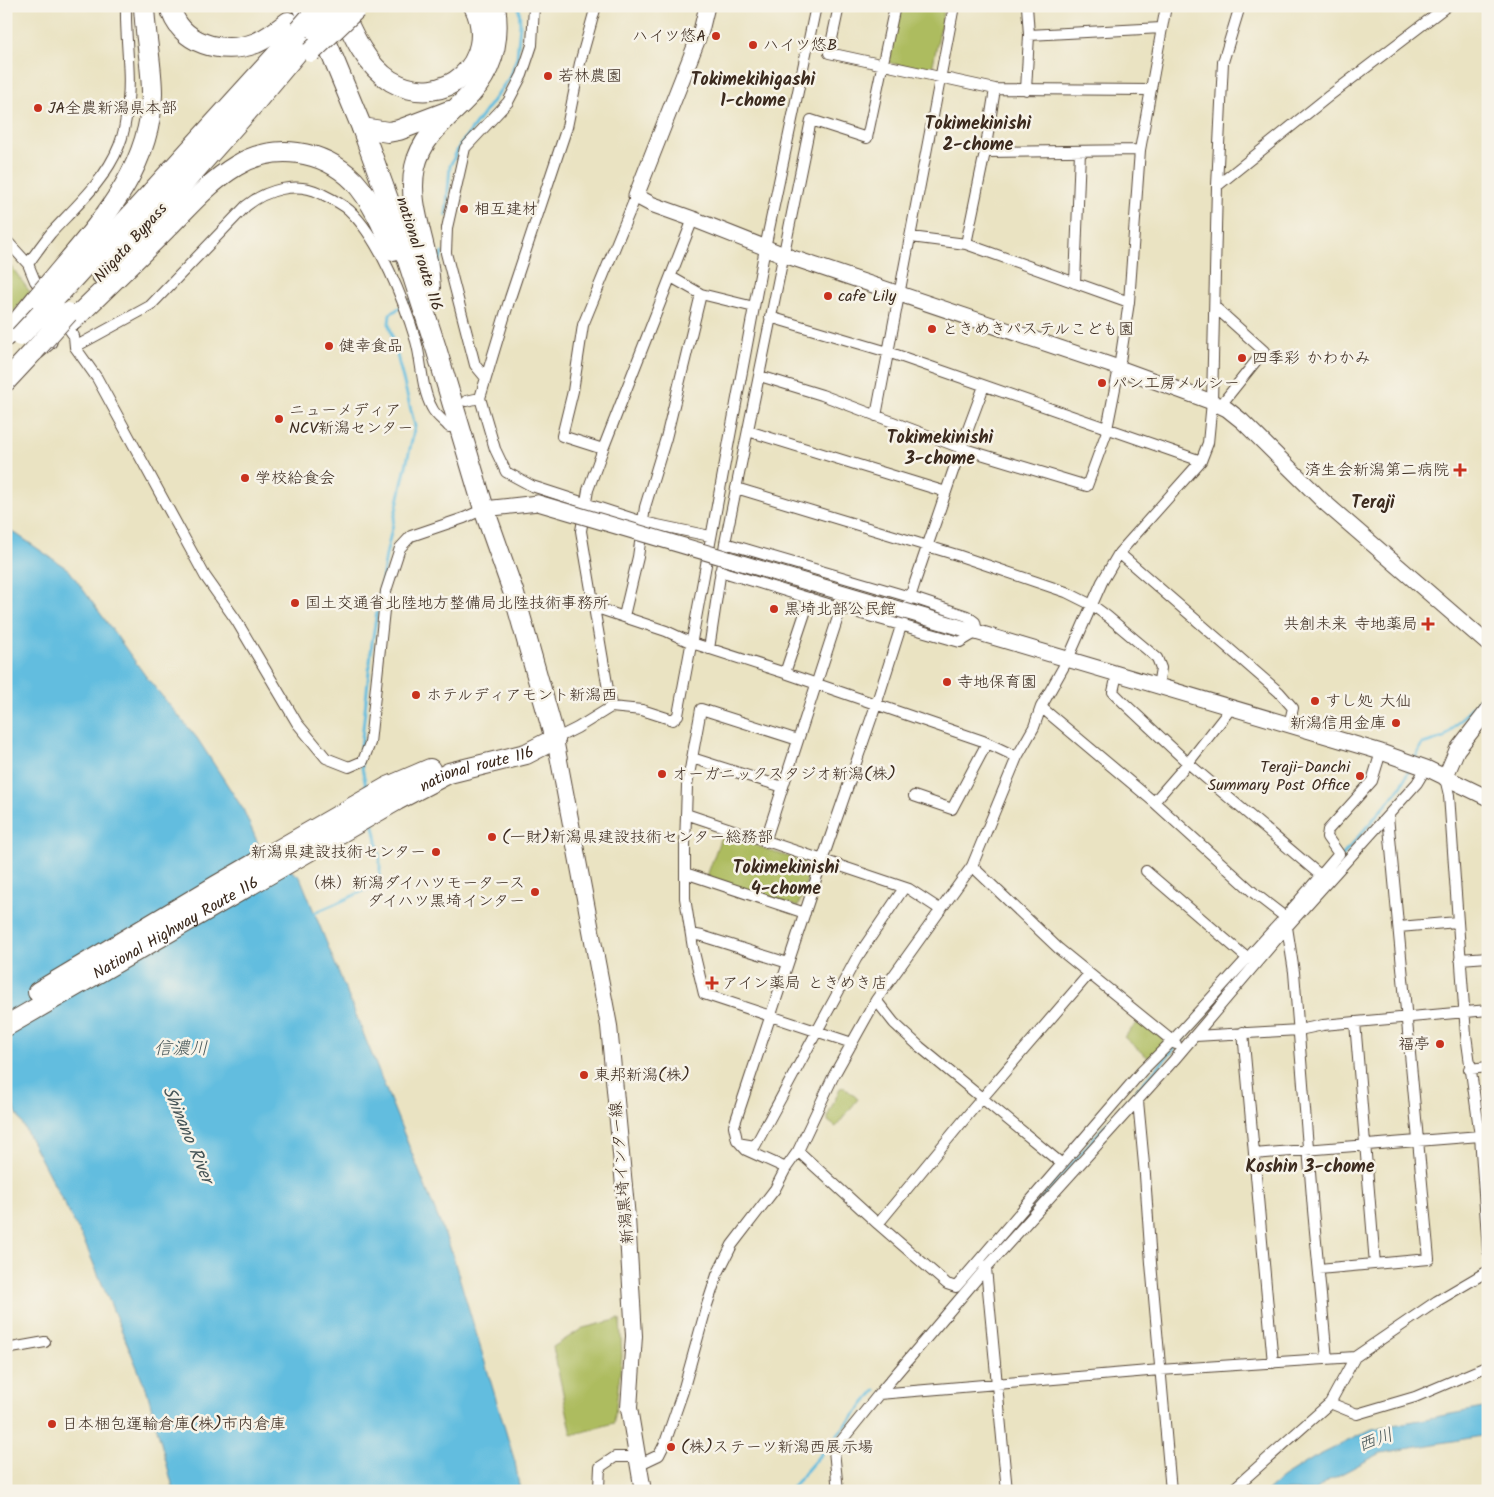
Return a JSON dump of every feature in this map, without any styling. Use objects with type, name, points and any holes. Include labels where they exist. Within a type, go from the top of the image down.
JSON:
[{"type":"highway","points":[[6,351],[54,289],[110,210],[132,173],[142,151],[147,133],[152,94],[144,6]]},
{"type":"highway","points":[[170,6],[178,24],[188,35],[200,43],[213,47],[243,47],[273,34],[301,37]]},
{"type":"highway","points":[[327,9],[357,42],[377,70],[397,84],[421,91],[435,90],[451,85],[464,76],[474,63],[480,47],[481,32],[479,18],[474,6]]},
{"type":"highway","points":[[420,295],[428,264],[415,212],[413,194],[415,166],[427,139],[438,125],[463,102],[484,78],[490,65],[496,34],[494,6]]},
{"type":"highway","points":[[301,37],[327,9]]},
{"type":"highway","points":[[6,336],[327,9]]},
{"type":"highway","points":[[327,9],[331,69],[364,124],[388,132],[399,130],[437,116],[463,102]]},
{"type":"highway","name":"national route 116","points":[[327,9],[436,348],[484,509],[513,591],[555,738],[526,754],[449,773],[392,794]]},
{"type":"highway","name":"Niigata Bypass","points":[[70,316],[254,104],[301,37]]},
{"type":"highway","name":"national route 116","points":[[364,124],[405,209],[420,295],[473,400],[484,509]]},
{"type":"highway","points":[[6,381],[70,316],[222,176],[244,162],[275,152],[297,152],[318,156],[336,167],[353,181],[370,202],[420,295],[436,348]]},
{"type":"highway","name":"National Highway Route 116","points":[[6,1011],[216,886],[392,794]]},
{"type":"highway","name":"National Highway Route 116","points":[[6,1026],[392,794]]},
{"type":"main road","name":"新潟黒埼インター線","points":[[555,738],[609,1026],[627,1218],[634,1336],[629,1408],[643,1491]]},
{"type":"street","points":[[28,264],[49,235],[88,194],[119,146],[127,109],[129,77],[125,30],[126,6]]},
{"type":"street","points":[[485,377],[475,364],[446,253],[447,228],[465,148],[508,102],[522,75],[532,45],[534,6]]},
{"type":"street","points":[[596,6],[580,63],[566,127],[485,377],[473,400],[506,472],[532,486],[643,522],[710,536]]},
{"type":"street","points":[[603,449],[562,436],[573,391],[583,325],[700,32],[707,6]]},
{"type":"street","points":[[555,738],[577,728],[611,707],[642,710],[673,720],[678,715],[765,248],[816,6]]},
{"type":"street","points":[[839,6],[829,53],[995,89],[1151,90]]},
{"type":"street","points":[[709,649],[725,543],[811,120],[867,138],[895,6]]},
{"type":"street","points":[[876,416],[954,6]]},
{"type":"street","points":[[1026,90],[1027,6]]},
{"type":"street","points":[[760,376],[822,395],[961,448],[1087,486],[1107,427],[1120,368],[1129,302],[1140,150],[1166,6]]},
{"type":"street","points":[[601,1491],[599,1487],[600,1467],[615,1457],[638,1461],[659,1454],[665,1443],[683,1391],[699,1328],[717,1275],[732,1245],[775,1190],[786,1168],[798,1151],[833,1078],[876,1000],[972,866],[1017,757],[1034,727],[1041,707],[1068,659],[1102,582],[1119,553],[1201,461],[1208,443],[1216,404],[1217,186],[1223,62],[1240,6]]},
{"type":"street","points":[[1217,186],[1329,96],[1447,6]]},
{"type":"street","points":[[1028,35],[1162,28]]},
{"type":"street","points":[[966,244],[985,152],[995,89]]},
{"type":"street","points":[[985,152],[1140,150]]},
{"type":"street","points":[[1075,283],[1080,151]]},
{"type":"street","points":[[75,347],[150,306],[254,199],[281,189],[294,187],[313,189],[349,210],[372,238],[390,273],[416,341],[426,392],[432,409],[449,427],[459,426]]},
{"type":"street","points":[[636,196],[651,204],[784,255],[1120,368],[1216,404],[1242,421],[1324,502],[1488,644]]},
{"type":"street","points":[[611,707],[581,531],[588,490],[693,219]]},
{"type":"street","points":[[911,237],[966,244],[1129,302]]},
{"type":"street","points":[[6,240],[28,264],[35,281],[74,336],[75,347],[97,378],[204,576],[236,620],[297,723],[326,758],[349,767],[363,761],[370,743],[386,591],[400,548],[411,536],[464,518],[484,509],[538,503],[1381,752],[1426,768],[1488,798]]},
{"type":"street","points":[[671,277],[701,294],[754,307]]},
{"type":"street","points":[[624,616],[638,557],[645,507],[666,438],[701,294]]},
{"type":"street","points":[[1215,307],[1264,350],[1216,404]]},
{"type":"street","points":[[770,317],[888,352],[1201,461]]},
{"type":"street","points":[[786,1168],[746,1150],[736,1140],[734,1126],[876,705],[910,597],[984,386]]},
{"type":"street","points":[[748,431],[946,492]]},
{"type":"street","points":[[736,488],[928,546],[1066,592],[1092,605],[1157,658],[1161,668],[1158,686]]},
{"type":"street","points":[[725,543],[910,597],[967,616],[975,622],[977,632]]},
{"type":"street","points":[[1119,553],[1279,692],[1293,708],[1289,724]]},
{"type":"street","points":[[720,571],[960,642],[977,632]]},
{"type":"street","points":[[786,673],[810,598]]},
{"type":"street","points":[[594,607],[666,631],[709,649],[786,673],[815,685],[987,743],[1017,757]]},
{"type":"street","points":[[765,842],[841,608]]},
{"type":"street","points":[[1117,674],[1113,692],[1124,704],[1188,763],[1320,875]]},
{"type":"street","points":[[1041,707],[1154,802],[1254,893],[1285,916]]},
{"type":"street","points":[[1154,802],[1188,763],[1232,707]]},
{"type":"street","points":[[798,740],[701,709],[687,786],[685,898],[691,934],[704,994],[852,1043]]},
{"type":"street","points":[[1488,710],[1457,750],[1445,778],[1449,795],[1469,1069],[1485,1182],[1488,1251]]},
{"type":"street","points":[[914,796],[952,809],[987,743]]},
{"type":"street","points":[[838,1491],[834,1450],[1062,1164],[1142,1071],[1172,1041],[1339,854],[1327,837],[1328,830],[1372,781],[1381,752]]},
{"type":"street","points":[[692,758],[783,787]]},
{"type":"street","points":[[798,1151],[947,1284],[956,1287],[983,1265],[1138,1101],[1287,927],[1417,783],[1426,768]]},
{"type":"street","points":[[686,814],[904,888],[941,910]]},
{"type":"street","points":[[1319,1269],[1429,1259],[1388,816]]},
{"type":"street","points":[[972,866],[1059,949],[1183,1049]]},
{"type":"street","points":[[1146,871],[1247,958]]},
{"type":"street","points":[[685,873],[805,913]]},
{"type":"street","points":[[740,1143],[755,1146],[856,959],[904,888]]},
{"type":"street","points":[[1399,927],[1457,922]]},
{"type":"street","points":[[1287,927],[1294,972],[1327,1359]]},
{"type":"street","points":[[691,934],[788,963]]},
{"type":"street","points":[[1460,959],[1488,957]]},
{"type":"street","points":[[878,1224],[1088,974]]},
{"type":"street","points":[[876,1000],[894,1023],[907,1035],[1030,1140],[1062,1164]]},
{"type":"street","points":[[1195,1036],[1298,1030],[1323,1025],[1488,1010]]},
{"type":"street","points":[[1355,1022],[1375,1264]]},
{"type":"street","points":[[1243,1032],[1273,1363]]},
{"type":"street","points":[[1469,1069],[1488,1067]]},
{"type":"street","points":[[1138,1101],[1146,1175],[1171,1491]]},
{"type":"street","points":[[1254,1154],[1480,1136]]},
{"type":"street","points":[[983,1265],[998,1384],[1007,1491]]},
{"type":"street","points":[[1231,1491],[1330,1403],[1355,1357],[1437,1301],[1488,1271]]},
{"type":"street","points":[[6,1350],[45,1342]]},
{"type":"street","points":[[879,1394],[1160,1370],[1355,1357]]},
{"type":"street","points":[[1330,1403],[1357,1414],[1414,1397],[1488,1366]]},
{"type":"green space","points":[[898,6],[945,6],[932,69],[928,71],[890,63],[888,59]]},
{"type":"green space","points":[[6,259],[30,292],[6,320]]},
{"type":"green space","points":[[722,834],[812,865],[798,907],[707,876]]},
{"type":"green space","points":[[1141,1019],[1165,1041],[1149,1059],[1124,1037]]},
{"type":"green space","points":[[844,1087],[858,1099],[836,1127],[828,1121],[828,1115],[840,1088]]},
{"type":"green space","points":[[620,1319],[622,1356],[614,1423],[572,1435],[553,1347],[583,1328]]},
{"type":"water","name":"信濃川","points":[[6,527],[69,570],[147,678],[197,738],[243,809],[260,848],[300,877],[451,1250],[515,1462],[520,1491],[174,1491],[147,1391],[84,1241],[6,1093]]},
{"type":"water","name":"西川","points":[[1488,1407],[1488,1435],[1381,1453],[1328,1481],[1314,1491],[1267,1491],[1282,1478],[1314,1458],[1372,1429]]},
{"type":"waterway","points":[[446,215],[450,166],[459,147],[510,77],[517,57],[520,24],[519,6]]},
{"type":"waterway","points":[[437,269],[442,253]]},
{"type":"waterway","points":[[360,757],[372,643],[386,555],[415,426],[389,324],[390,314],[413,299]]},
{"type":"waterway","points":[[1415,759],[1422,744],[1444,738],[1488,690]]},
{"type":"waterway","points":[[361,763],[367,791]]},
{"type":"waterway","points":[[1342,856],[1401,787],[1411,766]]},
{"type":"waterway","points":[[312,914],[358,894],[378,880],[380,860],[373,822]]},
{"type":"waterway","points":[[1019,1224],[1242,973]]},
{"type":"waterway","points":[[789,1491],[876,1390]]},
{"type":"place","name":"ハイツ悠A","points":[[716,36]]},
{"type":"place","name":"ハイツ悠B","points":[[753,45]]},
{"type":"place","name":"若林農園","points":[[548,76]]},
{"type":"place","name":"JA全農新潟県本部","points":[[38,108]]},
{"type":"place","name":"相互建材","points":[[464,209]]},
{"type":"place","name":"cafe Lily","points":[[828,296]]},
{"type":"place","name":"ときめきパステルこども園","points":[[932,329]]},
{"type":"place","name":"健幸食品","points":[[329,346]]},
{"type":"place","name":"四季彩 かわかみ","points":[[1242,358]]},
{"type":"place","name":"パン工房メルシー","points":[[1102,383]]},
{"type":"place","name":"ニューメディア NCV新潟センター","points":[[279,419]]},
{"type":"place","name":"済生会新潟第二病院","points":[[1460,470]]},
{"type":"place","name":"学校給食会","points":[[245,478]]},
{"type":"place","name":"国土交通省北陸地方整備局北陸技術事務所","points":[[295,603]]},
{"type":"place","name":"黒埼北部公民館","points":[[774,609]]},
{"type":"place","name":"共創未来 寺地薬局","points":[[1428,624]]},
{"type":"place","name":"寺地保育園","points":[[947,682]]},
{"type":"place","name":"ホテルディアモント新潟西","points":[[416,695]]},
{"type":"place","name":"すし処 大仙","points":[[1315,701]]},
{"type":"place","name":"新潟信用金庫","points":[[1396,723]]},
{"type":"place","name":"オーガニックスタジオ新潟(株)","points":[[662,774]]},
{"type":"place","name":"Teraji-Danchi Summary Post Office","points":[[1360,776]]},
{"type":"place","name":"(一財)新潟県建設技術センター総務部","points":[[492,837]]},
{"type":"place","name":"新潟県建設技術センター","points":[[436,852]]},
{"type":"place","name":"（株）新潟ダイハツモータース ダイハツ黒埼インター","points":[[535,892]]},
{"type":"place","name":"アイン薬局 ときめき店","points":[[712,983]]},
{"type":"place","name":"福亭","points":[[1440,1044]]},
{"type":"place","name":"東邦新潟(株)","points":[[584,1075]]},
{"type":"place","name":"日本梱包運輸倉庫(株)市内倉庫","points":[[52,1424]]},
{"type":"place","name":"(株)ステーツ新潟西展示場","points":[[671,1447]]},
{"type":"district","name":"Tokimekihigashi 1-chome","points":[[753,90]]},
{"type":"district","name":"Tokimekinishi 2-chome","points":[[978,134]]},
{"type":"district","name":"Tokimekinishi 3-chome","points":[[940,448]]},
{"type":"district","name":"Teraji","points":[[1373,503]]},
{"type":"district","name":"Tokimekinishi 4-chome","points":[[786,878]]},
{"type":"district","name":"Koshin 3-chome","points":[[1310,1167]]},
{"type":"water label","name":"Shinano River","points":[[187,1135]]}]
